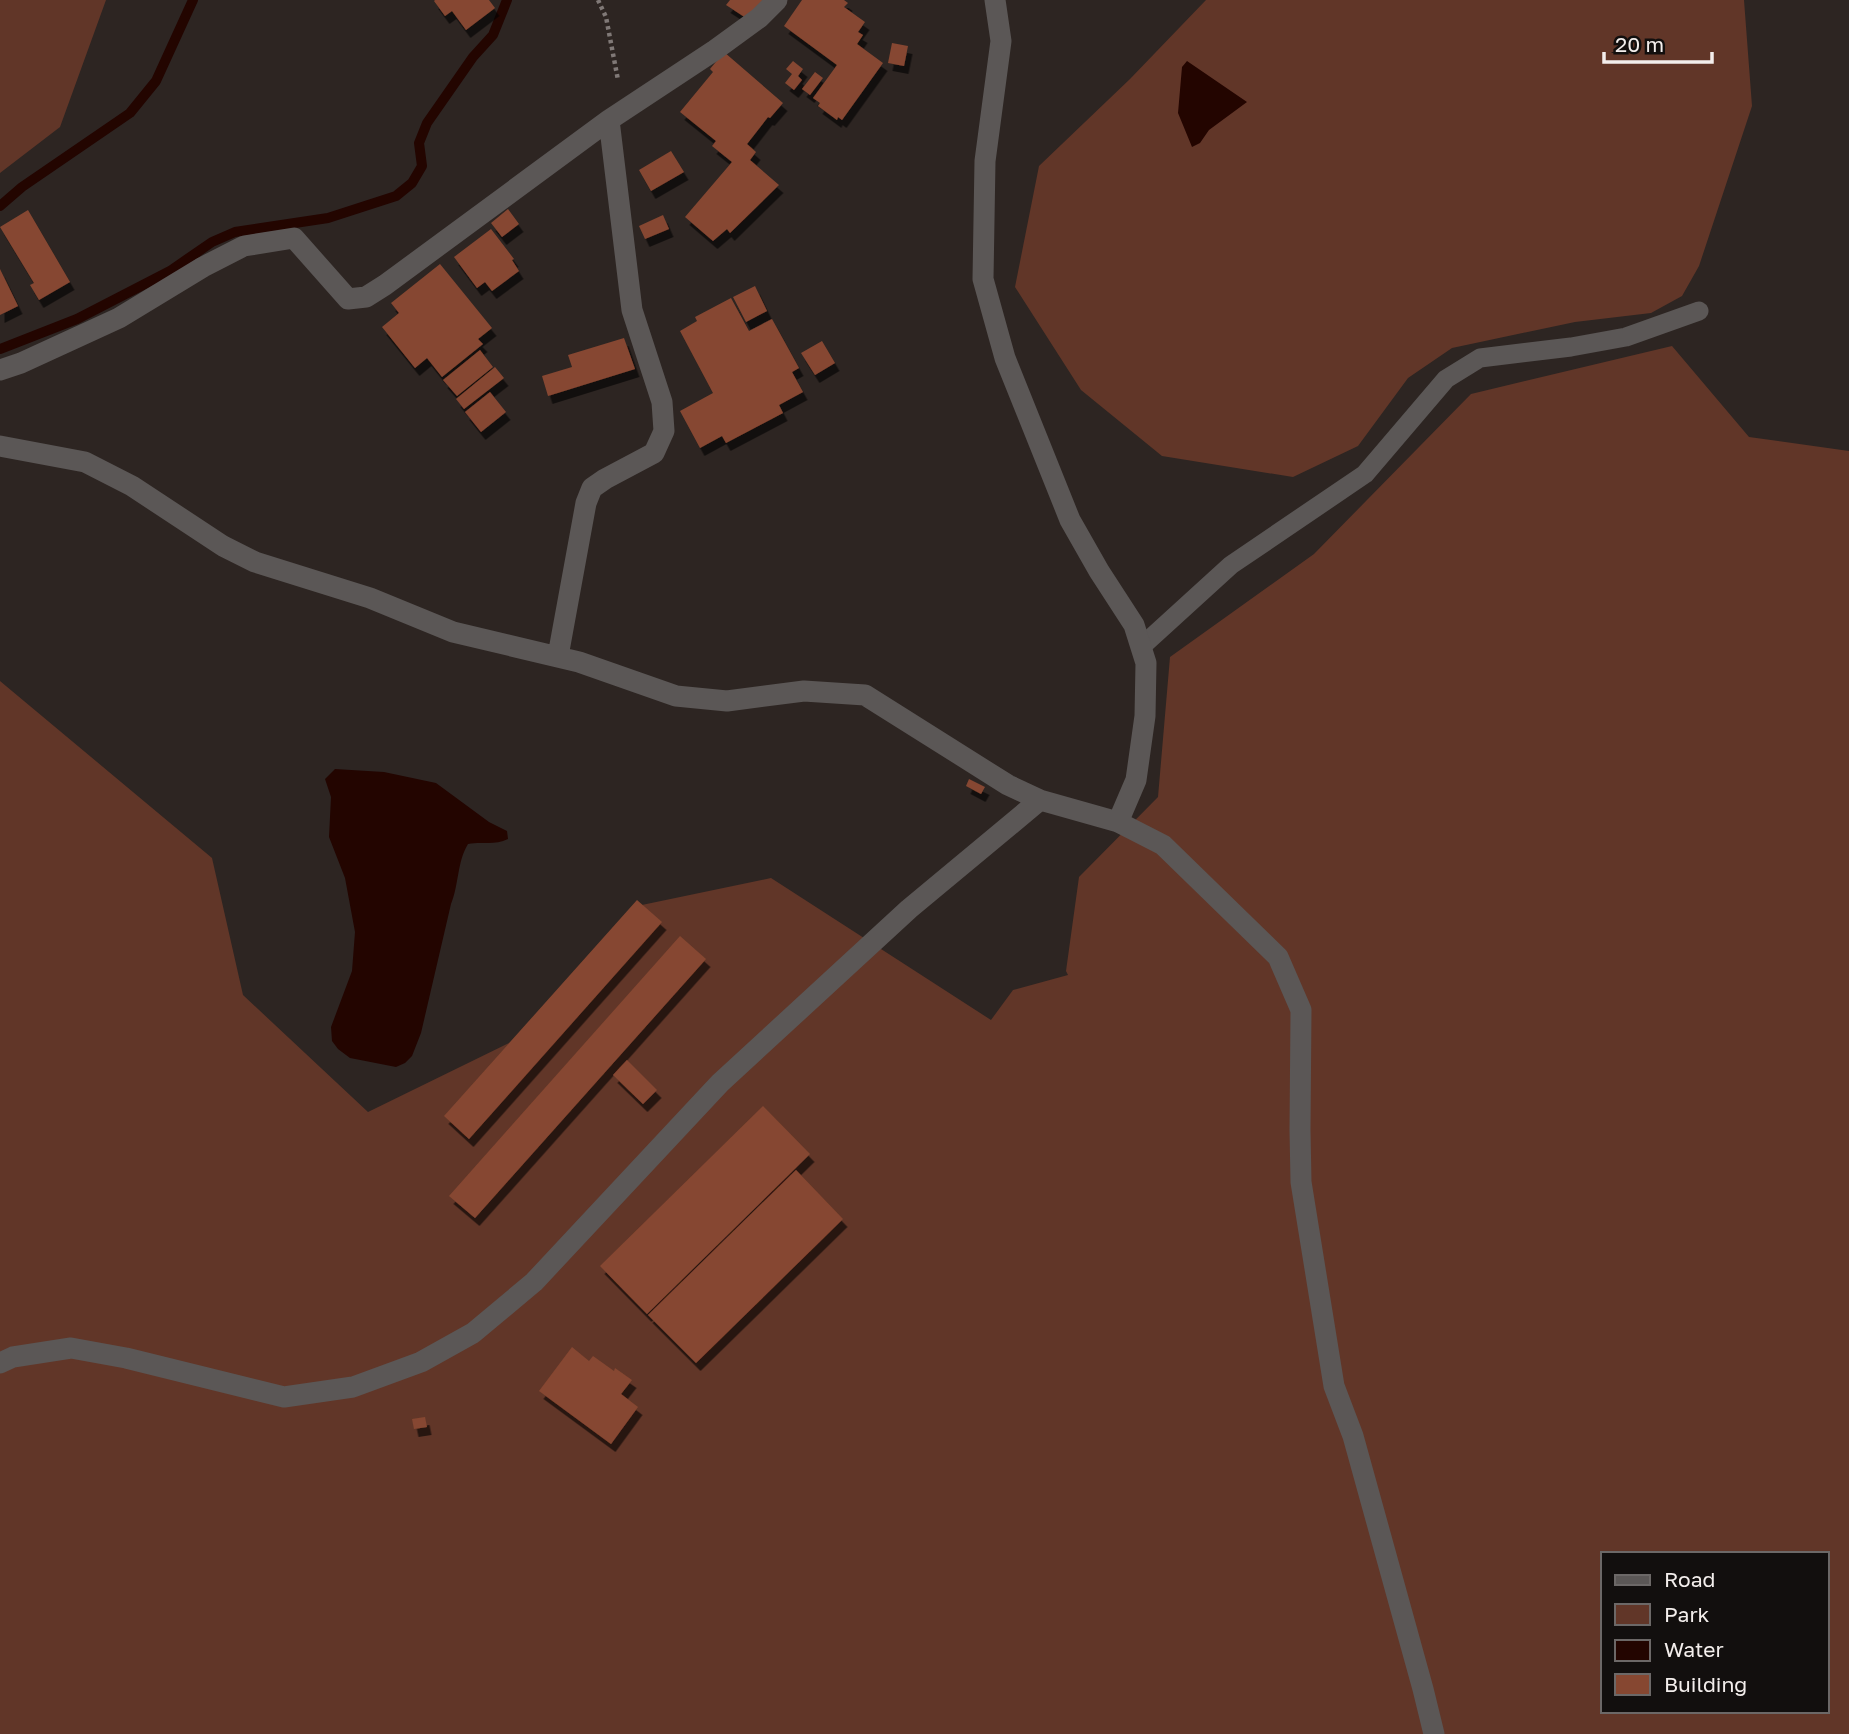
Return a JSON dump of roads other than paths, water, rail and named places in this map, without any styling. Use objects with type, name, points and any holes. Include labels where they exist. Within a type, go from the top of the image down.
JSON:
[{"type":"street","points":[[0,370],[119,318],[244,246],[294,238],[348,299],[366,297],[616,115],[726,42],[759,18],[776,0]]},
{"type":"street","points":[[995,0],[1001,40],[985,160],[983,279],[1005,358],[1070,520],[1134,625],[1146,663],[1145,716],[1136,780],[1118,822]]},
{"type":"street","points":[[558,656],[586,503],[592,488],[654,453],[664,431],[662,402],[632,310],[616,115]]},
{"type":"street","points":[[0,446],[85,462],[132,486],[223,546],[255,562],[370,598],[453,632],[579,662],[676,696],[727,701],[804,691],[864,695],[1008,785],[1040,800],[1118,822],[1163,845],[1278,957],[1301,1010],[1301,1182],[1334,1386],[1353,1436],[1434,1734]]},
{"type":"street","points":[[0,1363],[13,1357],[71,1348],[126,1358],[284,1397],[353,1387],[421,1362],[473,1333],[534,1282],[720,1083],[909,909],[1040,800]]},
{"type":"lane","points":[[1141,647],[1231,565],[1365,474],[1446,379],[1468,365],[1480,358],[1626,337],[1699,312]]},
{"type":"water","points":[[1187,61],[1247,102],[1209,130],[1200,143],[1192,147],[1178,113],[1182,67]]},
{"type":"water","points":[[335,769],[384,772],[436,783],[489,822],[507,831],[508,839],[468,844],[464,851],[421,1033],[412,1056],[396,1067],[350,1058],[332,1041],[331,1027],[352,971],[355,932],[345,878],[329,837],[331,797],[325,779]]},
{"type":"waterway","points":[[0,206],[22,187],[130,113],[156,81],[193,0]]},
{"type":"waterway","points":[[0,349],[77,319],[170,271],[212,242],[235,232],[328,218],[396,196],[412,183],[422,166],[419,143],[427,123],[473,57],[493,35],[507,0]]}]
